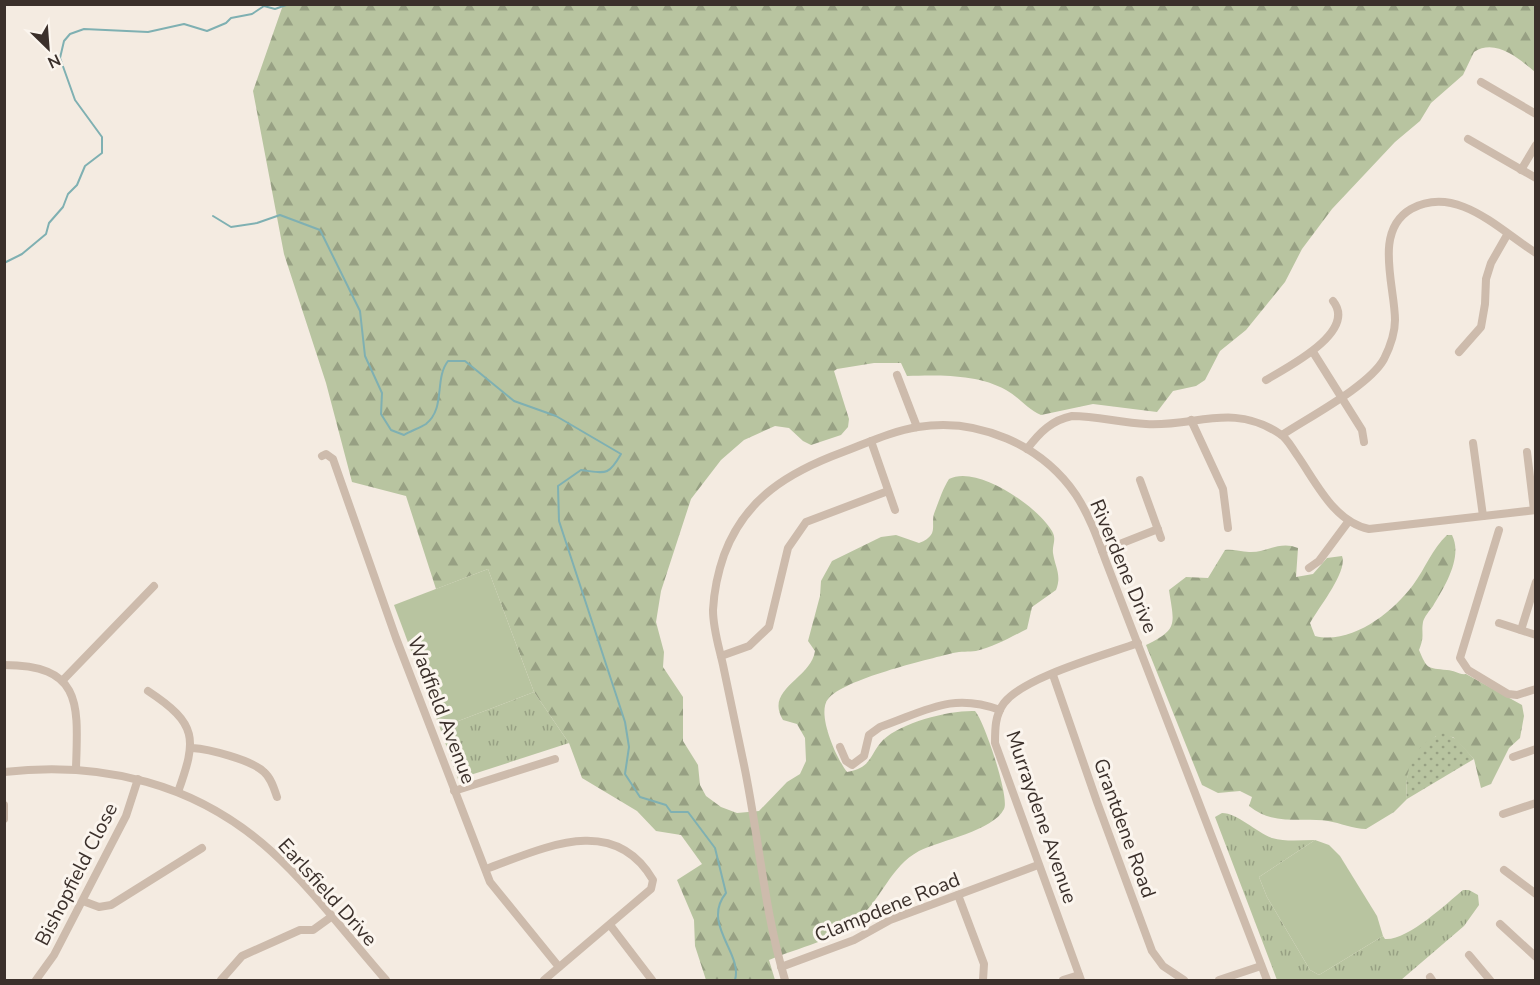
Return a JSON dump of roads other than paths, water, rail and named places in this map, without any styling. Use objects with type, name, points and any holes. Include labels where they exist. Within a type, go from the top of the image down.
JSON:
[{"type":"street","points":[[1481,82],[1536,114]]},
{"type":"street","points":[[1468,139],[1536,178]]},
{"type":"street","points":[[1521,170],[1536,145]]},
{"type":"street","points":[[1282,435],[1375,371],[1389,348],[1395,320],[1389,247],[1398,221],[1407,212],[1432,201],[1451,202],[1469,207],[1536,254]]},
{"type":"street","points":[[1459,352],[1481,327],[1486,279],[1491,263],[1507,235]]},
{"type":"street","points":[[1266,380],[1313,352],[1323,343],[1336,318],[1337,307],[1333,301]]},
{"type":"street","points":[[1313,352],[1362,430],[1364,442]]},
{"type":"street","points":[[897,375],[917,427]]},
{"type":"street","points":[[1027,449],[1042,431],[1058,420],[1072,416],[1163,425],[1213,416],[1239,417],[1258,422],[1282,435],[1333,507],[1348,522],[1369,529],[1535,510],[1527,452]]},
{"type":"street","points":[[1191,420],[1224,489],[1228,528]]},
{"type":"street","name":"Riverdene Drive","points":[[785,981],[772,934],[745,768],[713,610],[724,555],[734,533],[748,512],[776,485],[800,469],[871,441],[917,427],[966,427],[996,433],[1027,449],[1047,462],[1077,496],[1102,551],[1267,981]]},
{"type":"street","points":[[871,441],[896,510]]},
{"type":"street","points":[[1473,443],[1483,516]]},
{"type":"street","name":"Wadfield Avenue","points":[[322,456],[326,454],[333,459],[396,638],[454,790],[497,893],[559,967]]},
{"type":"street","points":[[1140,480],[1161,538]]},
{"type":"street","points":[[721,656],[749,646],[769,627],[788,548],[806,522],[888,491]]},
{"type":"street","points":[[1309,568],[1318,561],[1348,522]]},
{"type":"street","points":[[1102,551],[1158,529]]},
{"type":"street","points":[[1498,530],[1460,658],[1468,670],[1508,694],[1517,695],[1536,689]]},
{"type":"street","points":[[1521,630],[1536,582]]},
{"type":"street","points":[[63,680],[154,586]]},
{"type":"street","points":[[1499,622],[1536,635]]},
{"type":"street","name":"Murraydene Avenue","points":[[1080,978],[996,743],[994,728],[1000,710],[1020,688],[1138,643]]},
{"type":"street","points":[[4,665],[32,667],[63,680],[71,693],[77,712],[75,768]]},
{"type":"street","name":"Grantdene Road","points":[[1053,675],[1096,802],[1152,951],[1163,966],[1184,981]]},
{"type":"street","points":[[148,691],[178,713],[186,728],[192,748],[178,792]]},
{"type":"street","points":[[840,747],[846,761],[852,765],[864,756],[869,735],[880,727],[954,702],[978,702],[1000,710]]},
{"type":"street","points":[[192,748],[227,756],[261,769],[269,778],[277,797]]},
{"type":"street","points":[[1513,757],[1536,749]]},
{"type":"street","points":[[454,790],[555,759]]},
{"type":"street","name":"Earlsfield Drive","points":[[4,772],[75,768],[138,778],[178,792],[220,814],[269,849],[386,981]]},
{"type":"street","name":"Bishopfield Close","points":[[36,981],[54,955],[83,902],[126,816],[138,778]]},
{"type":"street","points":[[1503,814],[1536,802]]},
{"type":"street","points":[[4,806],[4,819]]},
{"type":"street","points":[[486,868],[555,844],[580,839],[604,841],[630,854],[654,883],[651,889],[544,981]]},
{"type":"street","points":[[83,902],[99,907],[111,905],[202,848]]},
{"type":"street","name":"Clampdene Road","points":[[781,967],[854,940],[890,920],[1038,865]]},
{"type":"street","points":[[1504,870],[1536,894]]},
{"type":"street","points":[[958,895],[984,964],[983,981]]},
{"type":"street","points":[[221,981],[242,956],[300,930],[313,930],[331,917]]},
{"type":"street","points":[[1500,924],[1536,957]]},
{"type":"street","points":[[610,925],[652,981]]},
{"type":"street","points":[[1469,955],[1490,981]]},
{"type":"street","points":[[1219,981],[1262,966]]},
{"type":"street","points":[[1063,981],[1080,978]]},
{"type":"waterway","points":[[4,263],[22,254],[46,234],[49,223],[63,207],[68,194],[77,185],[85,166],[102,153],[102,137],[75,100],[60,58],[64,41],[70,34],[84,29],[148,32],[184,24],[207,31],[226,23],[231,18],[252,14],[264,6],[275,9],[289,4]]},
{"type":"waterway","points":[[213,216],[231,227],[257,223],[280,215],[320,230],[360,311],[365,356],[382,393],[381,414],[391,430],[404,435],[426,424],[436,410],[441,376],[448,361],[465,361],[514,401],[556,416],[621,454],[609,470],[605,472],[581,470],[558,486],[559,521],[625,722],[629,747],[625,774],[640,797],[666,805],[671,812],[688,812],[715,848],[726,893],[718,916],[736,970],[735,980]]}]
